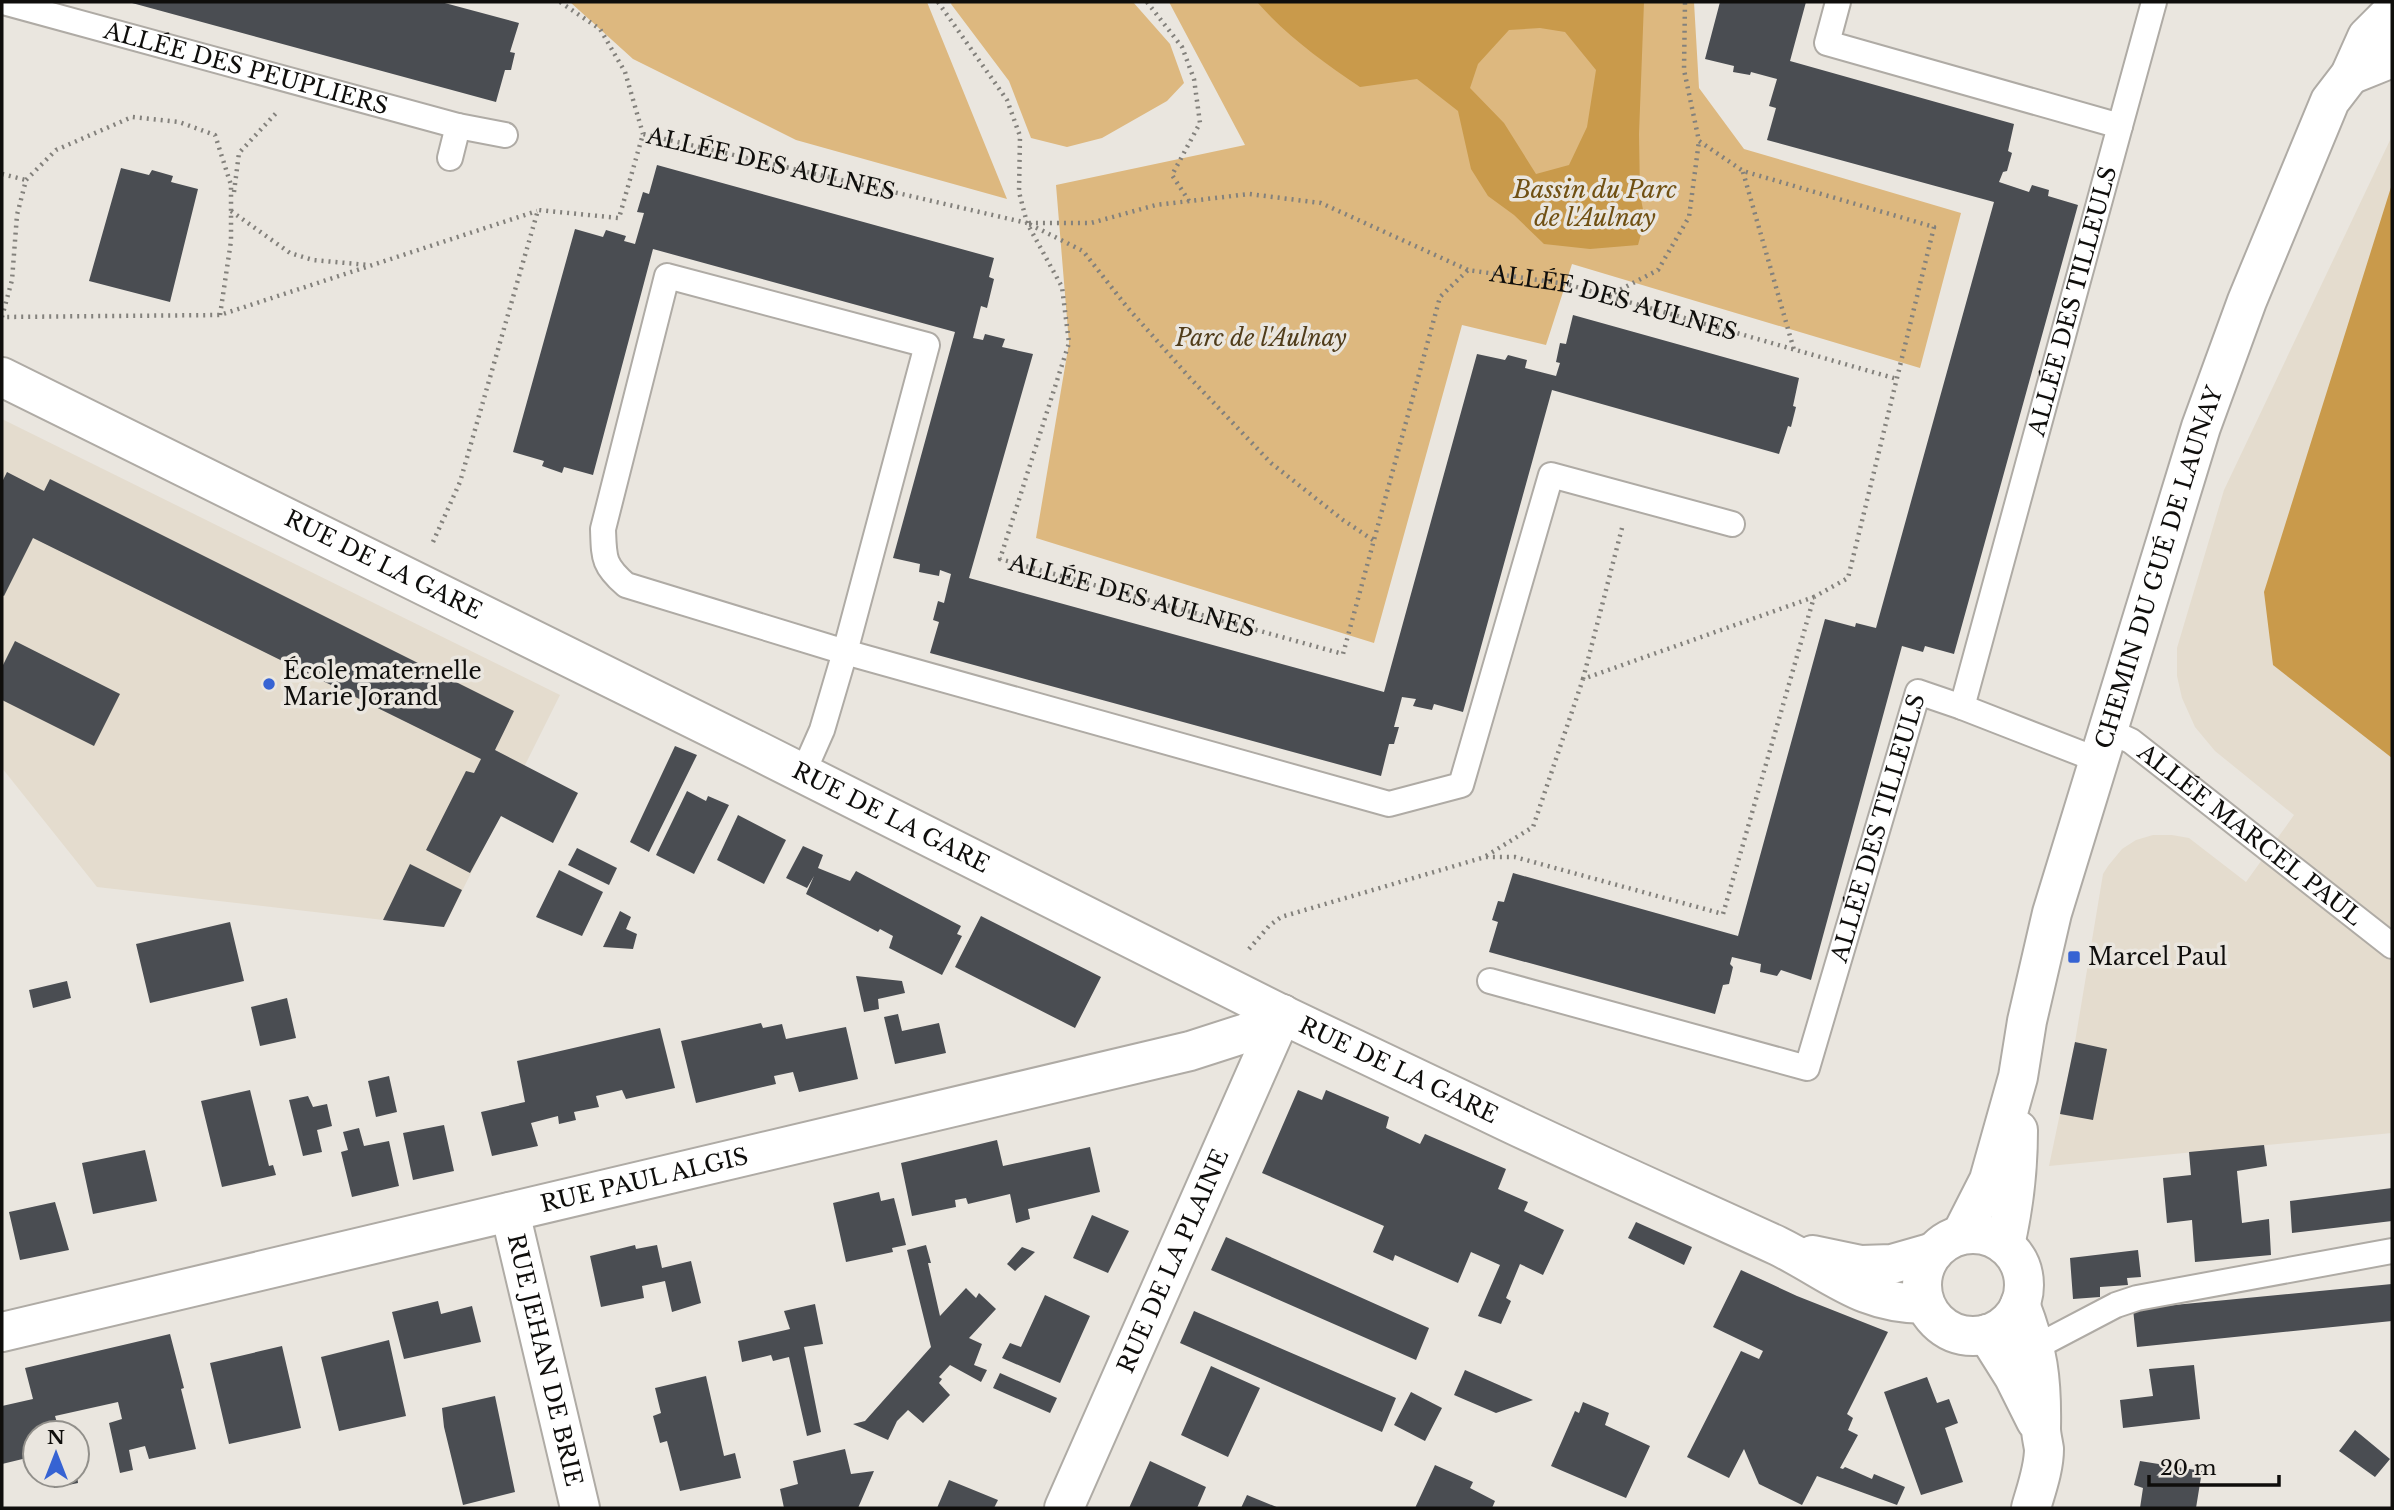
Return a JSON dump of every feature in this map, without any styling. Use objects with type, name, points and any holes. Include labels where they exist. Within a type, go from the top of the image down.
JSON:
[{"type":"street","name":"CHEMIN DU GUÉ DE LAUNAY","points":[[1948,1244],[1989,1180],[2018,1077],[2027,1021],[2052,913],[2202,427],[2247,301],[2330,101],[2350,75],[2367,37],[2392,12]]},
{"type":"street","points":[[2350,75],[2392,58]]},
{"type":"street","name":"RUE DE LA GARE","points":[[2,377],[803,773],[1282,1014],[1629,1180],[1783,1249],[1868,1296],[1925,1304]]},
{"type":"street","name":"RUE PAUL ALGIS","points":[[2,1332],[1189,1051],[1246,1033],[1282,1014]]},
{"type":"street","name":"RUE DE LA PLAINE","points":[[1064,1508],[1282,1014]]},
{"type":"street","name":"CHEMIN DU GUÉ DE LAUNAY","points":[[2005,1245],[2018,1167],[2018,1077]]},
{"type":"street","name":"RUE JEHAN DE BRIE","points":[[510,1212],[580,1508]]},
{"type":"street","points":[[1976,1234],[1992,1237],[2005,1245],[2016,1257],[2024,1288],[2021,1304],[2013,1317],[2001,1328],[1987,1334],[1957,1334],[1944,1327],[1933,1317],[1925,1304],[1922,1276],[1948,1244],[1976,1234]]},
{"type":"street","name":"RUE DE LA GARE","points":[[1783,1249],[1861,1265],[1892,1264],[1948,1244]]},
{"type":"street","points":[[2021,1304],[2036,1347],[2042,1395],[2041,1432],[2044,1451],[2031,1508]]},
{"type":"street","points":[[1987,1334],[2014,1377],[2041,1432]]},
{"type":"lane","name":"ALLÉE DES PEUPLIERS","points":[[3,2],[458,126],[505,135]]},
{"type":"lane","points":[[1838,2],[1827,43],[2120,126]]},
{"type":"lane","name":"ALLÉE DES TILLEULS","points":[[1490,981],[1807,1068],[1918,692],[1962,707],[2154,2]]},
{"type":"lane","points":[[450,158],[458,126]]},
{"type":"lane","points":[[803,773],[822,730],[845,652],[927,345],[667,276],[603,528],[604,553],[609,571],[626,585],[845,652],[1390,804],[1461,785],[1550,475],[1732,524]]},
{"type":"lane","name":"ALLÉE MARCEL PAUL","points":[[1962,707],[2102,745],[2131,741],[2392,946]]},
{"type":"lane","points":[[2036,1347],[2116,1305],[2137,1298],[2392,1251]]},
{"type":"path","points":[[560,2],[600,29],[625,72],[643,134]]},
{"type":"path","points":[[938,2],[1007,100],[1020,136],[1019,192],[1027,223],[1083,251],[1145,327],[1271,463],[1343,520],[1373,540]]},
{"type":"path","points":[[1147,2],[1182,47],[1194,79],[1200,123],[1172,175],[1189,201]]},
{"type":"path","points":[[1607,297],[1658,270],[1689,217],[1699,141],[1684,70],[1685,2]]},
{"type":"path","points":[[231,212],[239,153],[281,108]]},
{"type":"path","points":[[220,315],[231,241],[231,184],[215,135],[178,122],[132,117],[56,150],[26,180],[17,215],[12,280],[2,317],[220,315],[538,210]]},
{"type":"path","name":"ALLÉE DES AULNES","points":[[538,210],[619,218],[643,134],[1027,223],[1062,287],[1069,343],[1000,559],[1343,653],[1440,297],[1468,270],[1566,284],[1897,379]]},
{"type":"path","points":[[1583,679],[1814,597],[1848,578],[1934,227],[1743,171],[1699,141]]},
{"type":"path","points":[[1743,171],[1794,350]]},
{"type":"path","points":[[2,174],[26,180]]},
{"type":"path","points":[[1027,223],[1091,223],[1156,205],[1249,194],[1321,203],[1468,270]]},
{"type":"path","points":[[433,543],[460,482],[538,210]]},
{"type":"path","points":[[231,212],[290,253],[313,260],[372,266]]},
{"type":"path","points":[[1249,949],[1269,926],[1281,917],[1485,857],[1533,827],[1583,679],[1631,496]]},
{"type":"path","points":[[1485,857],[1516,858],[1723,914],[1814,597]]},
{"type":"shaded area","points":[[2392,136],[2392,1133],[2049,1166],[2075,1042],[2103,874],[2108,866],[2122,849],[2136,840],[2153,835],[2172,835],[2189,838],[2246,882],[2294,815],[2215,751],[2195,727],[2182,698],[2177,676],[2177,648],[2224,490]]},
{"type":"shaded area","name":"École maternelle Marie Jorand","points":[[2,419],[560,695],[444,927],[97,887],[2,768]]},
{"type":"green space","points":[[570,2],[927,2],[1007,199],[796,140],[633,59]]},
{"type":"green space","points":[[952,2],[1133,2],[1170,44],[1184,83],[1167,101],[1102,138],[1067,147],[1031,138],[1009,81]]},
{"type":"green space","name":"Parc de l'Aulnay","points":[[1169,2],[1694,2],[1699,88],[1744,149],[1961,213],[1920,368],[1572,264],[1546,345],[1462,325],[1374,643],[1036,538],[1069,343],[1056,185],[1245,145]]},
{"type":"water","name":"Bassin du Parc de l'Aulnay","points":[[1257,2],[1644,2],[1639,134],[1640,194],[1645,220],[1638,245],[1590,249],[1544,244],[1514,215],[1488,196],[1471,169],[1458,111],[1417,79],[1360,87],[1306,48]],"holes":[[[1540,28],[1565,32],[1596,70],[1587,127],[1569,165],[1536,174],[1504,123],[1470,88],[1478,64],[1509,30]]]},
{"type":"water","points":[[2392,184],[2392,758],[2273,665],[2264,592]]},
{"type":"building","points":[[441,2],[519,23],[510,52],[515,53],[511,70],[505,70],[496,102],[132,3]]},
{"type":"building","points":[[1720,2],[1806,2],[1790,61],[2014,124],[2008,151],[2012,153],[2007,171],[2003,172],[1999,182],[2029,192],[2032,185],[2049,190],[2048,196],[2078,205],[1954,654],[1925,646],[1923,652],[1902,646],[1811,980],[1781,970],[1777,976],[1760,972],[1761,964],[1732,957],[1729,984],[1723,985],[1715,1014],[1489,952],[1498,922],[1492,920],[1498,901],[1504,902],[1513,873],[1738,936],[1825,619],[1855,627],[1856,623],[1876,628],[1994,202],[1767,140],[1776,108],[1769,106],[1777,79],[1751,72],[1750,75],[1733,72],[1734,66],[1705,59]]},
{"type":"building","points":[[657,165],[994,258],[989,277],[994,279],[987,308],[981,306],[973,338],[983,340],[985,334],[1005,339],[1002,347],[1033,354],[969,578],[1384,692],[1477,354],[1505,360],[1508,355],[1527,360],[1525,368],[1556,376],[1560,363],[1556,362],[1560,343],[1566,344],[1573,315],[1799,378],[1793,406],[1796,407],[1791,427],[1788,426],[1779,454],[1552,390],[1463,712],[1434,704],[1432,710],[1413,706],[1416,699],[1402,697],[1394,727],[1399,727],[1394,744],[1389,744],[1381,776],[930,653],[939,622],[933,620],[938,601],[944,603],[951,574],[940,570],[939,576],[919,572],[920,564],[893,558],[955,332],[653,249],[593,475],[564,467],[562,473],[542,466],[544,461],[513,452],[575,229],[603,237],[606,230],[626,236],[624,241],[635,244],[644,213],[637,212],[643,192],[649,194]]},
{"type":"building","points":[[121,168],[149,175],[152,170],[173,176],[171,182],[198,189],[170,302],[89,281]]},
{"type":"building","points":[[7,472],[44,491],[50,479],[514,711],[495,750],[578,793],[553,843],[501,816],[470,873],[426,850],[466,771],[474,773],[481,759],[33,538],[4,596],[2,595],[2,482]]},
{"type":"building","points":[[15,641],[120,694],[94,746],[2,700],[2,667]]},
{"type":"building","points":[[675,746],[697,755],[649,852],[630,842]]},
{"type":"building","points":[[687,791],[706,801],[708,796],[729,805],[694,874],[656,855]]},
{"type":"building","points":[[738,815],[786,840],[764,884],[717,860]]},
{"type":"building","points":[[803,846],[823,855],[818,868],[850,881],[856,871],[961,926],[957,934],[962,936],[942,975],[889,948],[893,936],[880,929],[878,932],[806,894],[814,876],[807,888],[786,878]]},
{"type":"building","points":[[577,848],[617,868],[609,885],[568,865]]},
{"type":"building","points":[[410,864],[462,890],[444,927],[383,920]]},
{"type":"building","points":[[559,870],[603,892],[582,936],[536,917]]},
{"type":"building","points":[[620,911],[631,917],[626,929],[637,934],[633,949],[603,947]]},
{"type":"building","points":[[981,916],[1101,977],[1075,1028],[955,967]]},
{"type":"building","points":[[230,922],[244,981],[150,1003],[136,944]]},
{"type":"building","points":[[856,976],[902,981],[905,993],[878,999],[879,1009],[864,1012]]},
{"type":"building","points":[[67,981],[71,998],[33,1008],[29,990]]},
{"type":"building","points":[[287,998],[296,1038],[260,1046],[251,1007]]},
{"type":"building","points":[[898,1014],[902,1031],[939,1023],[946,1053],[895,1064],[884,1017]]},
{"type":"building","points":[[761,1023],[763,1028],[782,1024],[786,1039],[846,1027],[858,1079],[799,1092],[793,1072],[774,1076],[776,1084],[696,1103],[681,1041]]},
{"type":"building","points":[[660,1028],[675,1088],[626,1099],[622,1090],[596,1096],[599,1107],[574,1112],[576,1120],[559,1124],[558,1116],[531,1123],[538,1146],[492,1156],[481,1112],[525,1102],[517,1061]]},
{"type":"building","points":[[2075,1042],[2107,1049],[2093,1120],[2060,1114]]},
{"type":"building","points":[[389,1076],[397,1112],[376,1117],[368,1081]]},
{"type":"building","points":[[250,1090],[269,1166],[273,1165],[276,1175],[222,1187],[201,1101]]},
{"type":"building","points":[[1298,1090],[1322,1100],[1326,1090],[1389,1117],[1386,1128],[1420,1144],[1425,1134],[1506,1169],[1498,1189],[1528,1202],[1524,1211],[1564,1230],[1543,1275],[1520,1264],[1506,1298],[1511,1301],[1501,1324],[1478,1316],[1500,1265],[1471,1252],[1458,1283],[1395,1255],[1393,1261],[1373,1252],[1384,1226],[1262,1173]]},
{"type":"building","points":[[308,1096],[313,1107],[327,1104],[332,1126],[317,1130],[322,1152],[303,1156],[289,1100]]},
{"type":"building","points":[[444,1125],[454,1171],[413,1180],[403,1133]]},
{"type":"building","points":[[359,1128],[364,1146],[389,1141],[399,1186],[352,1197],[341,1152],[348,1150],[343,1132]]},
{"type":"building","points":[[997,1140],[1003,1166],[1090,1147],[1100,1192],[1028,1209],[1030,1219],[1016,1223],[1010,1194],[968,1204],[966,1198],[955,1200],[956,1207],[912,1216],[901,1163]]},
{"type":"building","points":[[2264,1145],[2267,1166],[2237,1171],[2242,1223],[2269,1219],[2271,1255],[2195,1262],[2192,1220],[2167,1223],[2163,1178],[2191,1175],[2189,1152]]},
{"type":"building","points":[[145,1150],[157,1201],[93,1214],[82,1163]]},
{"type":"building","points":[[2392,1188],[2392,1221],[2292,1233],[2290,1201]]},
{"type":"building","points":[[879,1192],[881,1201],[894,1198],[906,1245],[892,1248],[893,1252],[846,1262],[833,1203]]},
{"type":"building","points":[[55,1202],[69,1250],[20,1260],[9,1212]]},
{"type":"building","points":[[1092,1215],[1129,1231],[1108,1273],[1073,1258]]},
{"type":"building","points":[[1636,1222],[1692,1247],[1684,1265],[1628,1238]]},
{"type":"building","points":[[1226,1237],[1429,1328],[1416,1360],[1211,1270]]},
{"type":"building","points":[[635,1245],[636,1249],[657,1245],[662,1268],[691,1261],[701,1303],[672,1312],[665,1281],[642,1286],[644,1298],[601,1307],[590,1256]]},
{"type":"building","points":[[926,1245],[940,1316],[966,1288],[976,1298],[979,1293],[996,1309],[969,1338],[982,1344],[974,1365],[987,1370],[981,1382],[950,1365],[939,1377],[942,1379],[939,1383],[950,1395],[923,1423],[908,1410],[897,1421],[888,1440],[853,1424],[865,1421],[931,1347],[907,1250]]},
{"type":"building","points":[[1022,1247],[1035,1252],[1015,1271],[1007,1264]]},
{"type":"building","points":[[2138,1250],[2141,1277],[2127,1278],[2128,1285],[2100,1287],[2100,1297],[2073,1299],[2070,1258]]},
{"type":"building","points":[[1741,1270],[1797,1296],[1888,1332],[1847,1414],[1853,1418],[1848,1430],[1858,1435],[1840,1468],[1845,1467],[1872,1479],[1874,1474],[1905,1487],[1897,1505],[1817,1476],[1802,1505],[1759,1484],[1744,1449],[1729,1478],[1687,1457],[1741,1351],[1759,1359],[1763,1351],[1713,1327]]},
{"type":"building","points":[[2392,1284],[2392,1321],[2137,1347],[2133,1309]]},
{"type":"building","points":[[1045,1295],[1090,1316],[1060,1383],[1002,1358],[1010,1343],[1021,1347]]},
{"type":"building","points":[[438,1301],[441,1314],[472,1306],[481,1342],[404,1359],[392,1312]]},
{"type":"building","points":[[815,1304],[823,1344],[804,1347],[821,1432],[807,1436],[789,1357],[773,1361],[771,1355],[742,1362],[738,1341],[790,1329],[784,1311]]},
{"type":"building","points":[[1194,1311],[1396,1398],[1382,1432],[1180,1343]]},
{"type":"building","points":[[170,1334],[196,1449],[149,1459],[145,1446],[129,1450],[133,1470],[120,1473],[109,1423],[122,1419],[118,1402],[55,1416],[56,1419],[21,1419],[21,1459],[2,1464],[2,1406],[33,1399],[25,1368]]},
{"type":"building","points":[[389,1340],[406,1416],[339,1431],[321,1357]]},
{"type":"building","points":[[282,1346],[301,1428],[229,1444],[210,1363]]},
{"type":"building","points":[[2194,1365],[2200,1419],[2123,1428],[2120,1400],[2153,1396],[2149,1369]]},
{"type":"building","points":[[1211,1366],[1260,1388],[1228,1457],[1181,1435]]},
{"type":"building","points":[[1465,1370],[1533,1400],[1496,1413],[1454,1395]]},
{"type":"building","points":[[1000,1373],[1057,1398],[1050,1413],[993,1388]]},
{"type":"building","points":[[706,1376],[724,1456],[735,1453],[741,1478],[680,1491],[667,1441],[660,1443],[653,1416],[661,1413],[655,1388]]},
{"type":"building","points":[[1927,1377],[1937,1403],[1949,1399],[1958,1423],[1945,1428],[1963,1482],[1921,1495],[1884,1392]]},
{"type":"building","points":[[1411,1392],[1442,1408],[1425,1441],[1394,1425]]},
{"type":"building","points":[[495,1396],[515,1492],[463,1505],[442,1408]]},
{"type":"building","points":[[1583,1402],[1609,1413],[1605,1425],[1650,1446],[1626,1498],[1551,1466],[1575,1411],[1579,1413]]},
{"type":"building","points":[[2355,1430],[2390,1459],[2375,1477],[2339,1451]]},
{"type":"building","points":[[845,1449],[851,1474],[874,1471],[858,1508],[784,1508],[780,1489],[798,1484],[793,1461]]},
{"type":"building","points":[[1150,1461],[1206,1487],[1197,1508],[1129,1508]]},
{"type":"building","points":[[2140,1461],[2202,1471],[2196,1508],[2140,1508],[2143,1488],[2134,1485]]},
{"type":"building","points":[[1435,1465],[1473,1482],[1470,1488],[1495,1501],[1492,1508],[1415,1508]]},
{"type":"building","points":[[949,1480],[998,1500],[994,1508],[937,1508]]},
{"type":"building","points":[[1247,1495],[1279,1508],[1241,1508]]},
{"type":"place","name":"École maternelle Marie Jorand","points":[[269,684]]},
{"type":"place","name":"Marcel Paul","points":[[2074,957]]}]
